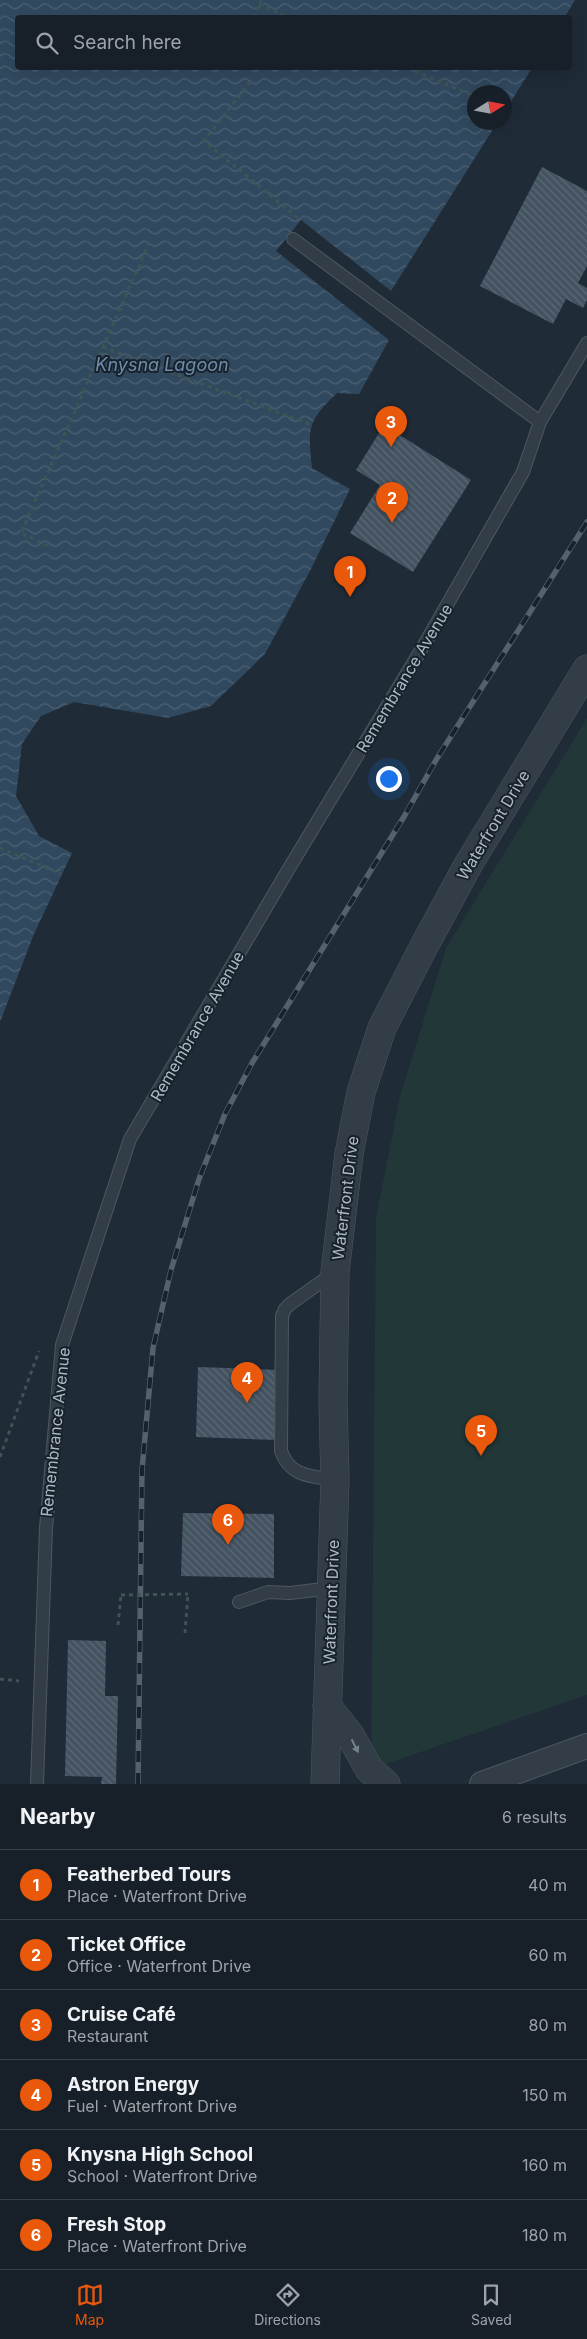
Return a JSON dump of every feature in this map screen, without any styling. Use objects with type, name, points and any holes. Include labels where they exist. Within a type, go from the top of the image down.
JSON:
[{"type":"street","name":"Waterfront Drive","points":[[325,1784],[335,1480],[333,1402],[335,1272],[349,1154],[361,1092],[382,1028],[468,865],[587,670]]},
{"type":"street","points":[[327,1706],[350,1735],[369,1769],[386,1784]]},
{"type":"street","points":[[482,1784],[587,1746]]},
{"type":"lane","points":[[293,239],[540,422]]},
{"type":"lane","name":"Remembrance Avenue","points":[[37,1784],[46,1528],[62,1345],[130,1139],[283,878],[424,645],[523,472],[540,422],[587,343]]},
{"type":"lane","points":[[335,1272],[285,1309],[282,1316],[282,1451],[284,1459],[289,1467],[298,1473],[335,1480]]},
{"type":"lane","points":[[239,1602],[268,1592],[290,1593],[332,1588]]},
{"type":"path","points":[[255,15],[260,2],[284,15]]},
{"type":"path","points":[[413,70],[467,93]]},
{"type":"path","points":[[250,82],[204,141],[300,220]]},
{"type":"path","points":[[48,546],[20,534],[149,243]]},
{"type":"path","points":[[103,347],[312,425]]},
{"type":"path","points":[[0,848],[61,874]]},
{"type":"path","points":[[0,1456],[40,1348]]},
{"type":"path","points":[[118,1624],[121,1595],[188,1594],[184,1633]]},
{"type":"green space","points":[[587,718],[587,1695],[371,1769],[376,1217],[400,1096],[446,948]]},
{"type":"water","name":"Knysna Lagoon","points":[[0,0],[575,0],[566,15],[15,15],[15,70],[531,70],[512,100],[512,85],[467,85],[467,130],[493,130],[391,291],[301,220],[276,251],[389,340],[359,394],[337,393],[320,411],[312,426],[310,443],[312,468],[350,489],[311,569],[265,654],[211,706],[168,718],[74,702],[41,716],[22,744],[16,796],[39,836],[72,853],[34,934],[0,1022]]},
{"type":"building","points":[[542,167],[587,191],[587,266],[578,283],[587,288],[587,300],[583,308],[566,299],[553,324],[480,286]]},
{"type":"building","points":[[384,425],[471,480],[413,572],[350,533],[380,485],[356,470]]},
{"type":"building","points":[[198,1367],[280,1370],[277,1440],[196,1437]]},
{"type":"building","points":[[183,1513],[274,1514],[274,1578],[181,1576]]},
{"type":"building","points":[[68,1640],[106,1641],[105,1696],[118,1696],[116,1784],[101,1784],[102,1777],[65,1776]]},
{"type":"railway","points":[[138,1784],[142,1470],[153,1348],[171,1270],[199,1179],[225,1114],[252,1063],[405,815],[436,760],[587,522]]},
{"type":"place","name":"Cruise Café","points":[[391,447]]},
{"type":"place","name":"Ticket Office","points":[[392,523]]},
{"type":"place","name":"Featherbed Tours","points":[[350,597]]},
{"type":"place","name":"Astron Energy","points":[[247,1403]]},
{"type":"place","name":"Knysna High School","points":[[481,1456]]},
{"type":"place","name":"Fresh Stop","points":[[228,1545]]}]
